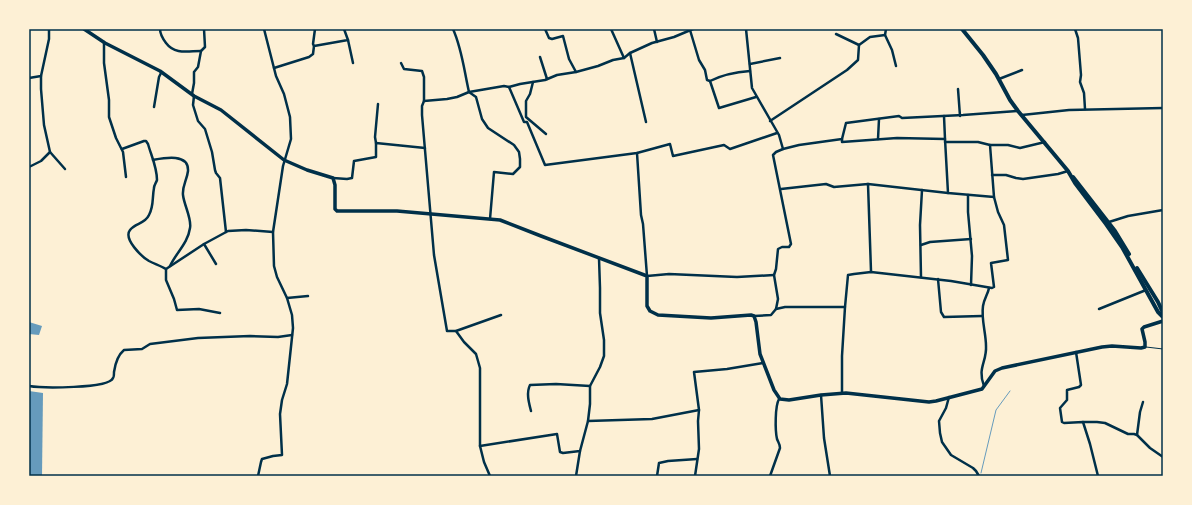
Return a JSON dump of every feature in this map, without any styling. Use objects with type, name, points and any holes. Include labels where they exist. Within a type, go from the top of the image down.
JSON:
[{"type":"highway","points":[[962,29],[983,55],[1018,111],[1069,172],[1078,188],[1108,223],[1158,302],[1163,313]]},
{"type":"highway","points":[[1108,223],[1158,312],[1163,317]]},
{"type":"main road","points":[[84,29],[104,42],[161,72],[193,95],[221,110],[284,160],[307,170],[333,178],[335,185],[335,209],[337,211],[397,211],[500,220],[647,276],[647,306],[650,311],[658,315],[710,318],[754,316],[756,322],[758,348],[763,363],[781,400],[842,393],[929,402],[979,391],[985,387],[995,372],[1002,368],[1102,347],[1145,347],[1142,329],[1163,321]]},
{"type":"street","points":[[49,29],[49,39],[41,76],[44,125],[50,152],[65,169]]},
{"type":"street","points":[[160,29],[160,33],[170,48],[177,51],[201,51]]},
{"type":"street","points":[[204,29],[205,47],[201,51],[198,67],[194,72],[193,105],[198,121],[205,129],[211,147],[214,170],[220,178],[226,232]]},
{"type":"street","points":[[258,476],[262,459],[282,455],[280,414],[282,400],[287,384],[293,320],[287,298],[277,277],[274,266],[274,232],[284,160],[291,139],[290,117],[284,94],[276,76],[264,29]]},
{"type":"street","points":[[274,68],[309,57],[313,54],[315,29]]},
{"type":"street","points":[[344,29],[353,63]]},
{"type":"street","points":[[453,29],[463,57],[469,92],[476,97],[482,119],[488,128],[514,145],[520,159],[520,167],[513,174],[494,172],[490,219]]},
{"type":"street","points":[[545,29],[549,38],[552,39],[563,36],[569,59],[576,72]]},
{"type":"street","points":[[612,29],[624,58]]},
{"type":"street","points":[[654,29],[657,42]]},
{"type":"street","points":[[746,29],[752,88],[777,133],[783,149]]},
{"type":"street","points":[[886,29],[885,34],[892,50],[896,66]]},
{"type":"street","points":[[1075,29],[1078,38],[1081,75],[1080,82],[1084,93],[1085,109]]},
{"type":"street","points":[[424,101],[452,98],[469,92],[504,86],[509,87],[576,72],[624,58],[630,53],[692,30],[699,60],[705,70],[707,80],[710,81],[719,108],[756,96]]},
{"type":"street","points":[[836,34],[859,45]]},
{"type":"street","points":[[859,45],[870,37],[885,34]]},
{"type":"street","points":[[314,46],[348,40]]},
{"type":"street","points":[[104,42],[104,63],[110,100],[109,116],[116,138],[123,152],[126,177]]},
{"type":"street","points":[[770,121],[848,70],[858,60],[859,45]]},
{"type":"street","points":[[630,53],[646,122]]},
{"type":"street","points":[[540,58],[547,79]]},
{"type":"street","points":[[750,64],[780,58]]},
{"type":"street","points":[[401,63],[404,69],[422,71],[424,77],[424,101],[422,106],[430,214],[434,255],[447,331],[456,331],[501,315]]},
{"type":"street","points":[[999,79],[1022,70]]},
{"type":"street","points":[[710,81],[737,72],[750,71]]},
{"type":"street","points":[[154,107],[161,72]]},
{"type":"street","points":[[29,78],[41,76]]},
{"type":"street","points":[[533,81],[530,94],[526,101],[526,117],[546,134]]},
{"type":"street","points":[[509,87],[524,122],[527,122],[545,165],[637,154],[670,144],[673,156],[724,144],[730,149],[777,133]]},
{"type":"street","points":[[958,89],[960,116]]},
{"type":"street","points":[[333,178],[347,180],[352,178],[354,161],[376,157],[375,137],[378,104]]},
{"type":"street","points":[[1022,115],[1085,109],[1163,108]]},
{"type":"street","points":[[842,139],[846,123],[899,116],[902,118],[960,116],[1018,111]]},
{"type":"street","points":[[944,116],[948,193]]},
{"type":"street","points":[[878,139],[879,119]]},
{"type":"street","points":[[842,139],[842,142],[897,138],[978,142],[990,145],[1008,145],[1020,148],[1044,142]]},
{"type":"street","points":[[754,316],[771,315],[776,309],[778,299],[774,275],[778,249],[782,246],[789,246],[791,244],[773,155],[783,149],[842,139]]},
{"type":"street","points":[[122,149],[137,142],[146,141],[153,160],[157,181],[154,188],[154,200],[151,211],[148,219],[131,229],[128,238],[144,258],[166,269]]},
{"type":"street","points":[[376,143],[425,148]]},
{"type":"street","points":[[842,393],[842,356],[848,275],[871,272],[938,279],[989,288],[994,287],[991,263],[1008,260],[1004,225],[998,212],[994,197],[990,145]]},
{"type":"street","points":[[29,167],[41,161],[50,152]]},
{"type":"street","points":[[637,154],[647,276],[669,274],[737,276],[774,275]]},
{"type":"street","points":[[153,160],[163,158],[180,159],[186,163],[188,170],[183,189],[190,228],[182,248],[170,267]]},
{"type":"street","points":[[992,174],[1006,175],[1023,179],[1069,172]]},
{"type":"street","points":[[781,190],[826,184],[834,187],[868,184],[994,197]]},
{"type":"street","points":[[868,184],[871,272]]},
{"type":"street","points":[[921,277],[920,225],[922,190]]},
{"type":"street","points":[[968,195],[972,256],[971,285]]},
{"type":"street","points":[[1108,223],[1128,216],[1163,210]]},
{"type":"street","points":[[166,269],[204,244],[228,231],[246,230],[274,232]]},
{"type":"street","points":[[921,245],[930,242],[971,239]]},
{"type":"street","points":[[204,244],[216,264]]},
{"type":"street","points":[[576,476],[580,451],[588,421],[590,386],[604,356],[604,340],[600,307],[599,257]]},
{"type":"street","points":[[166,269],[166,280],[177,310],[199,310],[220,313]]},
{"type":"street","points":[[938,279],[941,312],[944,317],[982,316]]},
{"type":"street","points":[[985,387],[981,378],[987,348],[982,316],[983,305],[989,288]]},
{"type":"street","points":[[1099,309],[1146,290]]},
{"type":"street","points":[[287,298],[308,296]]},
{"type":"street","points":[[776,309],[785,307],[845,308]]},
{"type":"street","points":[[456,331],[476,354],[480,368],[480,446],[484,462],[490,476]]},
{"type":"street","points":[[29,386],[48,388],[88,386],[104,383],[114,378],[115,367],[121,352],[124,350],[142,349],[150,344],[198,338],[292,335]]},
{"type":"street","points":[[1076,352],[1081,385],[1079,387],[1067,390],[1067,400],[1060,409],[1063,423],[1105,423],[1128,434],[1137,435],[1150,448],[1163,457]]},
{"type":"street","points":[[695,476],[699,450],[699,410],[694,372],[727,369],[763,363]]},
{"type":"street","points":[[531,411],[528,388],[530,385],[556,384],[590,386]]},
{"type":"street","points":[[821,395],[824,438],[830,476]]},
{"type":"street","points":[[950,397],[939,421],[942,442],[951,455],[973,468],[979,476]]},
{"type":"street","points":[[770,476],[780,448],[780,444],[777,439],[776,416],[779,398]]},
{"type":"street","points":[[1137,435],[1143,402]]},
{"type":"street","points":[[588,421],[652,419],[699,410]]},
{"type":"street","points":[[1083,422],[1098,476]]},
{"type":"street","points":[[480,446],[557,434],[560,452],[580,451]]},
{"type":"street","points":[[657,476],[659,463],[668,461],[697,460]]},
{"type":"lane","points":[[1145,347],[1163,349]]},
{"type":"water","points":[[29,322],[42,326],[39,335],[29,334]]},
{"type":"water","points":[[29,391],[43,393],[42,476],[29,476]]},
{"type":"waterway","points":[[981,473],[996,410],[1010,391]]}]
